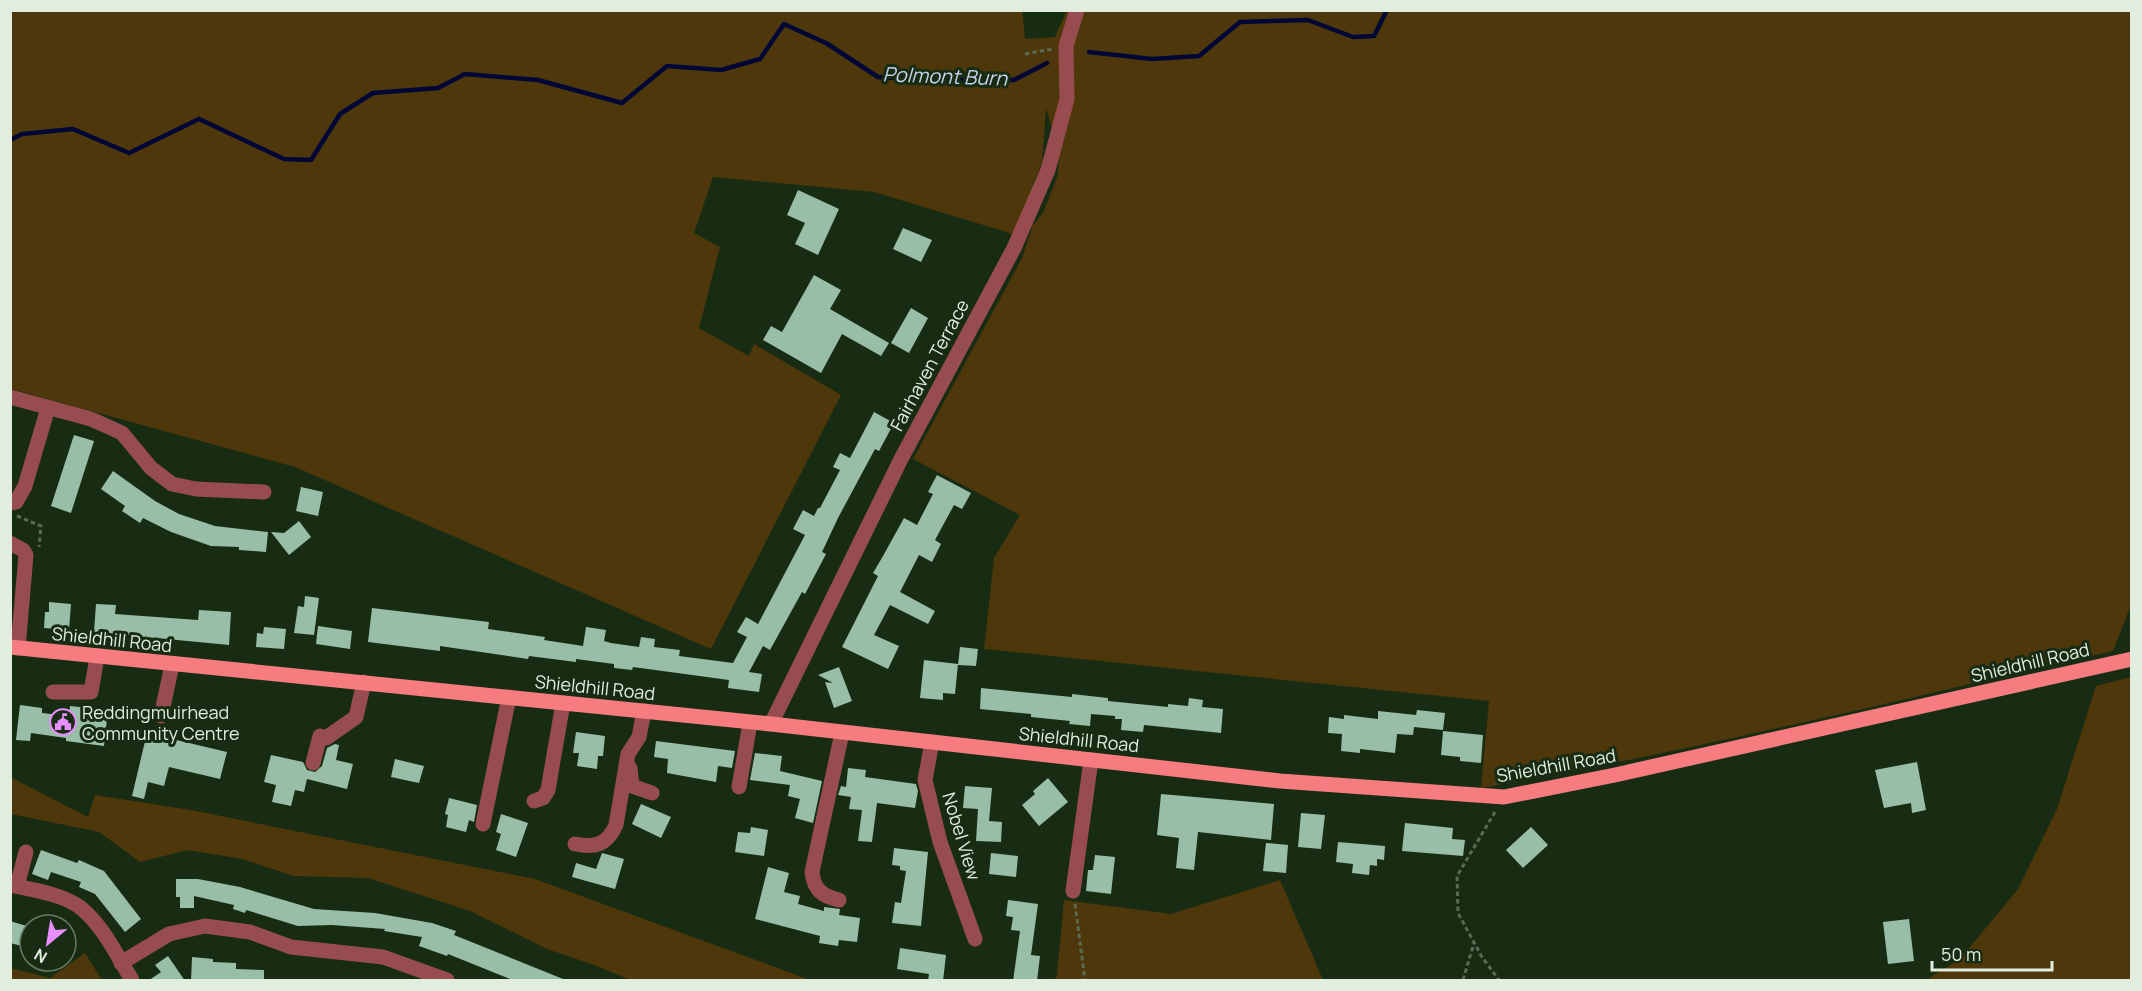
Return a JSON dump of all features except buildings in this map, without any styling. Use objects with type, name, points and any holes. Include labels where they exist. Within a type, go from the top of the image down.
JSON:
[{"type":"main road","name":"Shieldhill Road","points":[[14,647],[172,665],[364,682],[771,724],[1280,781],[1504,797],[1615,775],[2132,659]]},
{"type":"street","name":"Fairhaven Terrace","points":[[771,724],[901,459],[1014,248],[1044,180],[1067,99],[1066,46],[1077,10]]},
{"type":"street","points":[[10,397],[91,419],[122,433],[151,468],[172,484],[196,489],[264,492]]},
{"type":"street","points":[[10,503],[16,502],[26,486],[48,408]]},
{"type":"street","points":[[10,543],[23,550],[26,557],[14,647]]},
{"type":"street","points":[[53,692],[91,692],[97,657]]},
{"type":"street","points":[[160,716],[172,665]]},
{"type":"street","points":[[313,763],[320,736],[326,738],[356,717],[364,682]]},
{"type":"street","points":[[483,824],[509,697]]},
{"type":"street","points":[[534,801],[543,798],[548,790],[563,703]]},
{"type":"street","points":[[648,712],[646,732],[630,763],[630,776],[632,786],[652,793]]},
{"type":"street","points":[[575,844],[591,847],[603,842],[612,834],[616,825],[628,754],[639,737],[648,712]]},
{"type":"street","points":[[740,787],[750,723]]},
{"type":"street","points":[[839,900],[824,896],[814,885],[812,872],[842,732]]},
{"type":"street","name":"Nobel View","points":[[932,742],[925,780],[940,842],[975,939]]},
{"type":"street","points":[[1074,891],[1091,760]]},
{"type":"street","points":[[26,852],[14,886],[56,897],[80,907],[99,927],[132,981]]},
{"type":"street","points":[[121,963],[169,934],[205,926],[250,932],[291,947],[383,957],[447,981]]},
{"type":"path","points":[[1025,54],[1066,46]]},
{"type":"path","points":[[1499,981],[1458,913],[1457,876],[1504,797]]},
{"type":"path","points":[[1074,891],[1085,981]]},
{"type":"path","points":[[1463,981],[1474,943]]},
{"type":"shaded area","points":[[1022,10],[1025,39],[1055,37],[1067,10],[2131,11],[2131,605],[2113,651],[1719,741],[1481,788],[1489,701],[984,649],[994,558],[1020,515],[913,459],[1022,258],[1033,225],[1043,213],[1058,175],[1059,152],[1046,108],[1042,163],[1013,234],[874,192],[713,177],[694,233],[720,247],[699,328],[749,356],[754,344],[841,395],[711,649],[295,467],[11,389],[10,11]]},
{"type":"shaded area","points":[[2131,677],[2131,980],[1926,980],[1960,959],[2018,889],[2057,809],[2096,686]]},
{"type":"shaded area","points":[[10,777],[88,817],[95,795],[191,810],[535,879],[810,980],[630,980],[547,949],[470,911],[368,878],[294,876],[242,859],[188,850],[140,862],[99,832],[11,814]]},
{"type":"shaded area","points":[[1280,880],[1323,980],[1054,980],[1057,975],[1064,900],[1171,914]]},
{"type":"shaded area","points":[[85,953],[102,980],[11,980],[11,968],[18,970],[18,973],[30,973],[50,978],[57,973],[78,973],[78,958]]},
{"type":"waterway","name":"Polmont Burn","points":[[1089,52],[1152,59],[1199,56],[1240,22],[1308,20],[1353,37],[1374,36],[1387,10]]},
{"type":"waterway","name":"Polmont Burn","points":[[10,140],[22,134],[73,129],[129,153],[199,119],[284,159],[311,160],[340,114],[373,93],[438,88],[465,74],[538,80],[622,103],[667,66],[721,70],[760,59],[784,24],[826,43],[878,77],[1014,80],[1047,63]]},
{"type":"place","name":"Reddingmuirhead Community Centre","points":[[63,722]]}]
